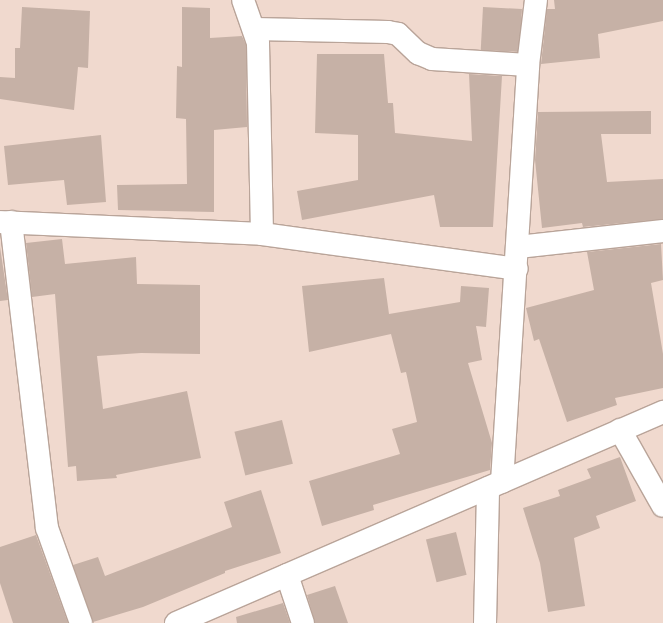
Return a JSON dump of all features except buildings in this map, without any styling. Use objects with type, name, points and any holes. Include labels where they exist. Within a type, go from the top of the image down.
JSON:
[{"type":"street","points":[[243,0],[258,42],[262,234]]},
{"type":"street","points":[[485,623],[495,484],[517,258],[528,65],[536,0]]},
{"type":"street","points":[[254,29],[388,32],[398,34],[418,53],[432,59],[528,65]]},
{"type":"street","points":[[80,623],[48,528],[5,222],[262,234],[517,258],[663,231]]},
{"type":"street","points":[[176,623],[663,412]]},
{"type":"street","points":[[620,430],[663,506]]},
{"type":"street","points":[[287,575],[303,623]]}]
